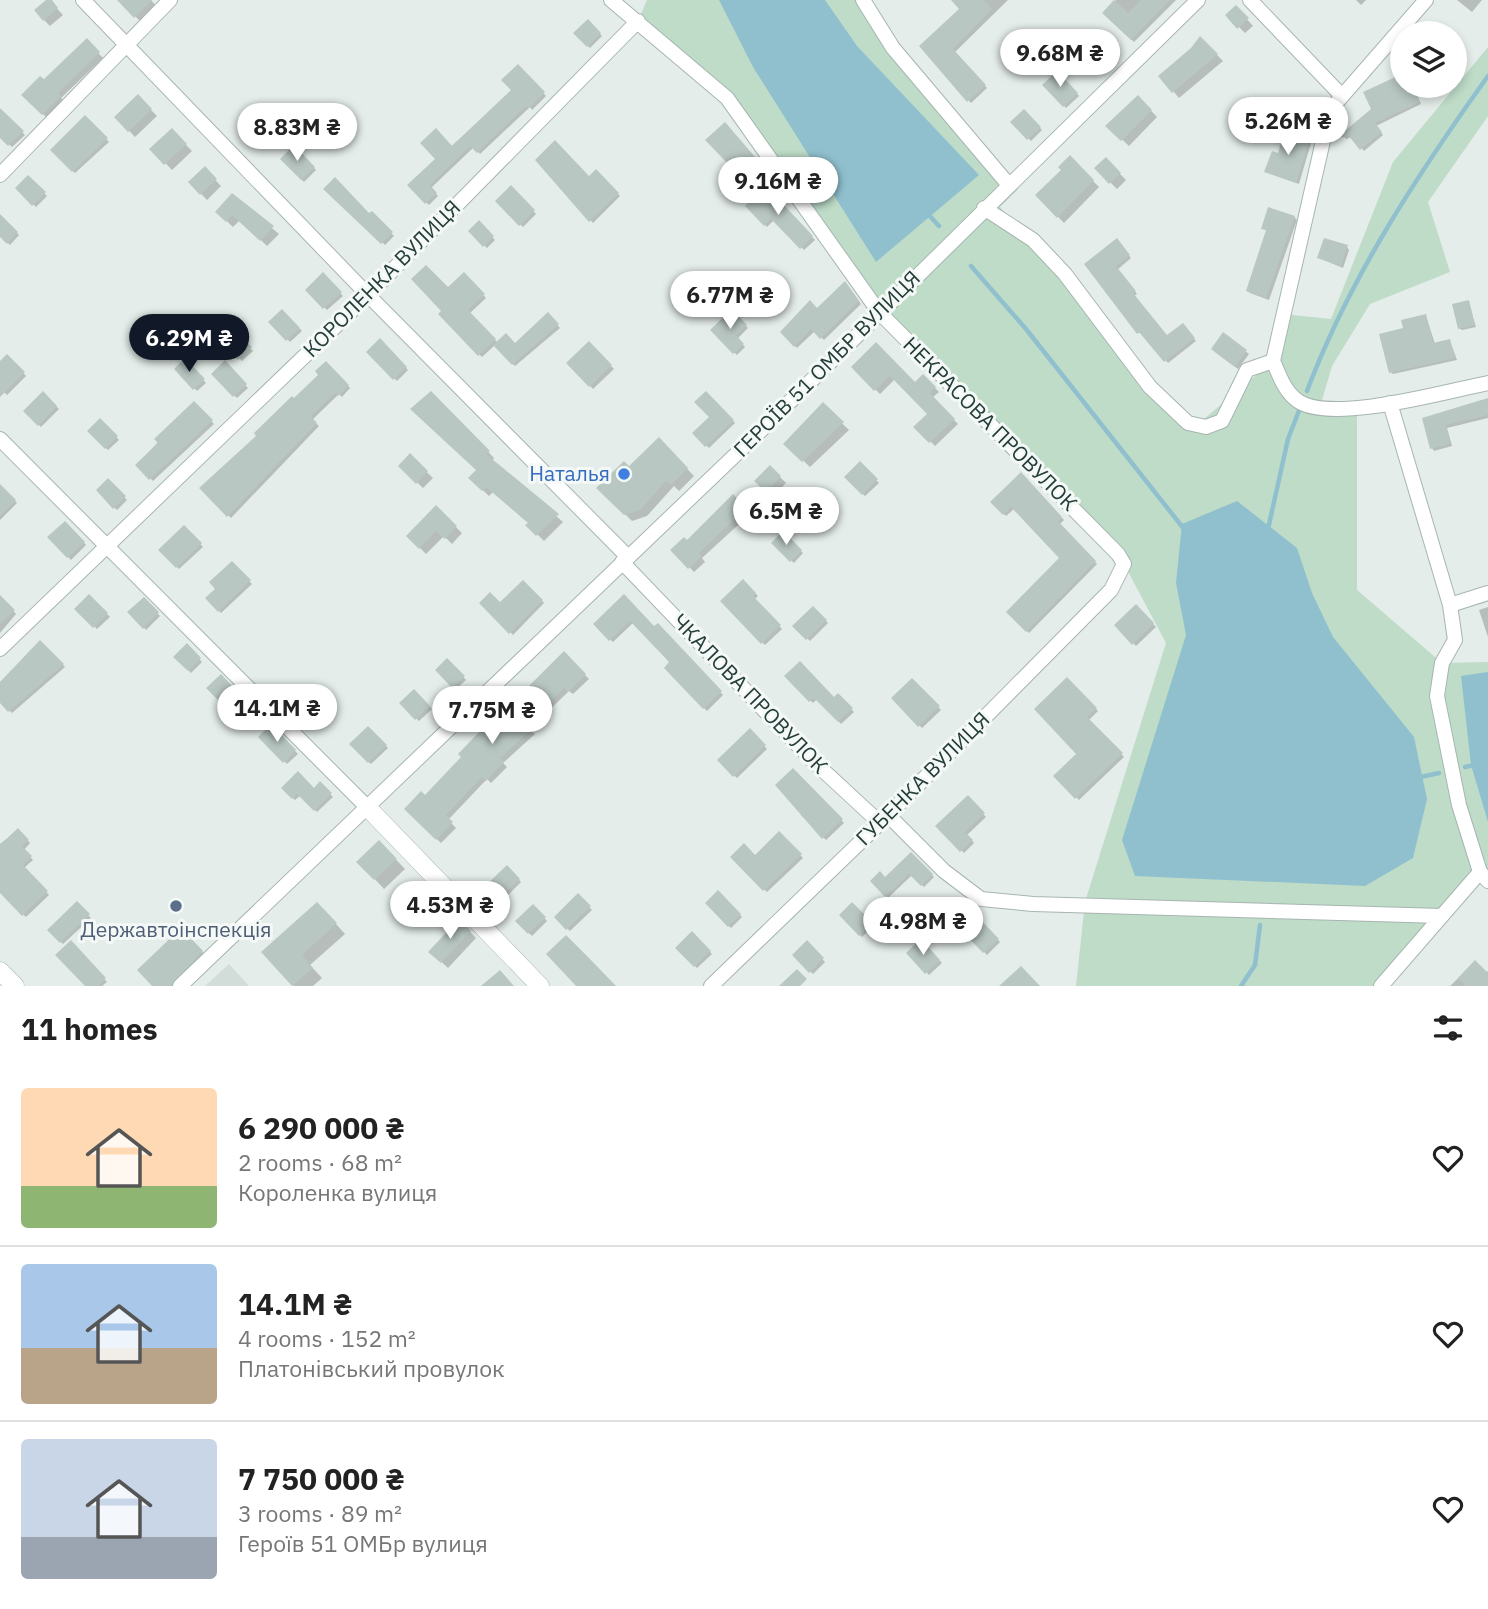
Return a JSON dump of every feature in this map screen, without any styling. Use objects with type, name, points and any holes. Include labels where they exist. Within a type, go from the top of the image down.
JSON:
[{"type":"street","name":"ЧКАЛОВА ПРОВУЛОК","points":[[83,0],[625,559],[813,761],[944,871],[981,898],[1046,904],[1442,916]]},
{"type":"street","points":[[0,175],[170,0]]},
{"type":"street","name":"НЕКРАСОВА ПРОВУЛОК","points":[[611,0],[727,99],[879,312],[1118,554],[1124,564]]},
{"type":"street","points":[[863,0],[893,48],[1008,184]]},
{"type":"street","name":"ГЕРОЇВ 51 ОМБР ВУЛИЦЯ","points":[[180,986],[752,439],[1008,184],[1198,0]]},
{"type":"street","points":[[1250,0],[1342,96]]},
{"type":"street","points":[[1426,0],[1330,110],[1273,361],[1286,390],[1300,402],[1320,408],[1357,409],[1488,383]]},
{"type":"street","name":"КОРОЛЕНКА ВУЛИЦЯ","points":[[0,649],[368,295],[638,21]]},
{"type":"street","points":[[984,208],[1033,240],[1065,274],[1150,387],[1188,423],[1206,428],[1222,421],[1247,370],[1273,361]]},
{"type":"street","points":[[1381,986],[1442,916],[1484,876],[1459,805],[1437,696],[1442,663],[1455,640],[1450,605],[1390,403]]},
{"type":"street","points":[[0,439],[368,808],[540,986]]},
{"type":"street","name":"ГУБЕНКА ВУЛИЦЯ","points":[[712,986],[884,819],[1111,590],[1124,564]]},
{"type":"street","points":[[1450,605],[1488,593]]},
{"type":"street","points":[[0,971],[15,986]]},
{"type":"shaded area","points":[[229,964],[249,986],[205,986]]},
{"type":"green space","points":[[647,0],[863,0],[957,126],[1019,188],[1000,207],[1192,429],[1273,361],[1283,314],[1331,319],[1393,162],[1446,98],[1467,98],[1467,72],[1488,47],[1488,116],[1428,202],[1450,272],[1370,304],[1332,366],[1320,407],[1357,409],[1357,590],[1442,663],[1488,662],[1488,881],[1480,872],[1381,986],[1076,986],[1085,902],[1166,643],[1124,564],[909,332],[879,312],[727,98],[638,21]]},
{"type":"water","points":[[719,0],[825,0],[857,46],[979,175],[876,262],[753,67]]},
{"type":"water","points":[[1237,501],[1297,548],[1312,593],[1333,637],[1414,737],[1427,799],[1413,858],[1365,886],[1135,876],[1122,840],[1186,635],[1176,583],[1182,524]]},
{"type":"water","points":[[1488,672],[1488,822],[1471,765],[1461,676]]},
{"type":"building","points":[[46,0],[52,0],[58,8],[43,21],[34,10]]},
{"type":"building","points":[[117,0],[152,0],[134,18]]},
{"type":"building","points":[[951,0],[984,0],[992,9],[953,49],[986,85],[967,102],[919,46],[959,9]]},
{"type":"building","points":[[1114,0],[1128,13],[1141,0],[1170,0],[1131,40],[1102,13]]},
{"type":"building","points":[[1236,5],[1249,18],[1237,29],[1225,15]]},
{"type":"building","points":[[588,19],[601,33],[587,47],[573,33]]},
{"type":"building","points":[[1091,35],[1114,57],[1101,70],[1078,48]]},
{"type":"building","points":[[1200,36],[1218,54],[1172,93],[1158,76],[1191,48]]},
{"type":"building","points":[[87,38],[100,52],[58,93],[61,96],[42,115],[21,95],[40,76],[44,79]]},
{"type":"building","points":[[518,64],[545,92],[529,108],[526,106],[477,153],[470,146],[430,185],[437,193],[425,204],[407,185],[435,159],[420,143],[436,128],[452,146],[511,90],[501,80]]},
{"type":"building","points":[[1057,71],[1078,93],[1063,107],[1042,85]]},
{"type":"building","points":[[1390,80],[1390,98],[1418,98],[1420,102],[1375,123],[1382,132],[1360,150],[1348,135],[1342,138],[1340,135],[1371,109],[1363,92]]},
{"type":"building","points":[[138,94],[152,109],[128,132],[114,117]]},
{"type":"building","points":[[1138,95],[1152,110],[1121,141],[1105,126]]},
{"type":"building","points":[[0,108],[24,131],[8,146],[0,138]]},
{"type":"building","points":[[1024,109],[1041,127],[1027,140],[1010,122]]},
{"type":"building","points":[[85,115],[108,138],[72,172],[50,150]]},
{"type":"building","points":[[725,122],[767,171],[754,183],[735,164],[731,167],[705,140]]},
{"type":"building","points":[[172,128],[187,144],[164,165],[149,149]]},
{"type":"building","points":[[1285,130],[1310,139],[1296,183],[1264,172],[1272,151],[1278,153]]},
{"type":"building","points":[[555,140],[589,176],[596,169],[619,193],[589,222],[535,160]]},
{"type":"building","points":[[294,145],[315,167],[301,180],[280,159]]},
{"type":"building","points":[[1070,155],[1094,180],[1057,218],[1035,195],[1061,170],[1058,167]]},
{"type":"building","points":[[1106,157],[1121,173],[1109,184],[1094,168]]},
{"type":"building","points":[[205,166],[217,179],[200,195],[188,182]]},
{"type":"building","points":[[28,175],[46,192],[32,206],[15,188]]},
{"type":"building","points":[[335,177],[369,213],[372,211],[393,232],[381,244],[323,189]]},
{"type":"building","points":[[511,185],[535,210],[519,226],[495,201]]},
{"type":"building","points":[[766,186],[813,236],[800,249],[771,219],[764,226],[745,206]]},
{"type":"building","points":[[232,193],[274,226],[260,241],[232,215],[226,222],[215,212]]},
{"type":"building","points":[[1268,207],[1295,216],[1266,298],[1246,291],[1266,230],[1261,229]]},
{"type":"building","points":[[0,214],[18,232],[7,244],[0,237]]},
{"type":"building","points":[[479,220],[494,236],[483,247],[468,231]]},
{"type":"building","points":[[1117,238],[1130,255],[1116,266],[1136,291],[1133,293],[1167,335],[1183,323],[1195,338],[1164,362],[1139,332],[1137,334],[1084,264]]},
{"type":"building","points":[[1324,238],[1348,245],[1341,266],[1317,258]]},
{"type":"building","points":[[426,265],[448,287],[464,272],[485,294],[468,310],[496,339],[478,356],[438,314],[441,311],[411,279]]},
{"type":"building","points":[[323,272],[342,292],[323,309],[305,290]]},
{"type":"building","points":[[845,281],[859,301],[820,339],[811,329],[794,347],[780,332],[810,300],[817,308]]},
{"type":"building","points":[[1469,300],[1475,325],[1458,329],[1452,304]]},
{"type":"building","points":[[282,309],[300,328],[286,341],[268,322]]},
{"type":"building","points":[[732,309],[747,325],[736,335],[744,344],[733,354],[710,330]]},
{"type":"building","points":[[548,312],[559,324],[512,365],[493,345],[506,333],[515,343]]},
{"type":"building","points":[[1426,314],[1433,343],[1450,339],[1455,358],[1389,373],[1379,334],[1403,328],[1401,320]]},
{"type":"building","points":[[234,329],[252,347],[238,360],[221,342]]},
{"type":"building","points":[[1223,332],[1247,350],[1235,367],[1211,349]]},
{"type":"building","points":[[380,338],[407,367],[393,380],[366,352]]},
{"type":"building","points":[[589,341],[612,365],[589,387],[566,363]]},
{"type":"building","points":[[876,342],[915,382],[923,374],[936,387],[930,393],[955,419],[929,443],[913,427],[927,414],[890,376],[874,391],[851,367]]},
{"type":"building","points":[[7,354],[25,372],[0,397],[0,361]]},
{"type":"building","points":[[185,358],[205,379],[193,390],[174,369]]},
{"type":"building","points":[[225,360],[247,384],[233,397],[211,374]]},
{"type":"building","points":[[326,361],[349,385],[338,396],[335,393],[311,416],[317,423],[227,517],[199,488],[256,436],[254,433],[292,396],[294,398],[318,375],[315,371]]},
{"type":"building","points":[[43,391],[57,406],[38,426],[23,411]]},
{"type":"building","points":[[431,391],[490,451],[486,454],[559,514],[536,536],[525,525],[528,523],[486,487],[482,491],[468,478],[476,470],[410,409]]},
{"type":"building","points":[[706,391],[734,420],[705,447],[692,433],[709,417],[694,402]]},
{"type":"building","points":[[1488,398],[1488,415],[1446,425],[1450,444],[1430,449],[1422,418]]},
{"type":"building","points":[[194,401],[213,420],[149,480],[135,465],[158,443],[154,439]]},
{"type":"building","points":[[823,402],[844,422],[802,462],[783,444]]},
{"type":"building","points":[[100,418],[118,436],[105,449],[87,431]]},
{"type":"building","points":[[659,437],[688,468],[671,485],[666,481],[640,510],[624,515],[596,488],[624,461],[629,466]]},
{"type":"building","points":[[410,453],[428,471],[416,484],[398,466]]},
{"type":"building","points":[[860,461],[878,479],[862,495],[844,477]]},
{"type":"building","points":[[770,465],[781,476],[766,492],[754,481]]},
{"type":"building","points":[[1021,472],[1062,517],[1058,521],[1096,561],[1026,632],[1006,612],[1059,558],[1011,507],[1003,515],[990,502]]},
{"type":"building","points":[[108,478],[126,496],[113,509],[96,490]]},
{"type":"building","points":[[0,484],[16,500],[0,516]]},
{"type":"building","points":[[733,494],[746,508],[699,553],[702,556],[688,569],[670,550],[684,537],[687,540]]},
{"type":"building","points":[[819,495],[837,513],[826,524],[808,506]]},
{"type":"building","points":[[436,505],[457,526],[445,539],[436,531],[419,549],[406,536]]},
{"type":"building","points":[[65,521],[85,542],[67,558],[47,537]]},
{"type":"building","points":[[184,525],[202,543],[176,568],[158,550]]},
{"type":"building","points":[[783,531],[802,550],[790,562],[771,543]]},
{"type":"building","points":[[232,561],[251,580],[218,612],[205,598],[215,589],[209,582]]},
{"type":"building","points":[[743,579],[756,593],[753,596],[781,625],[761,644],[720,601]]},
{"type":"building","points":[[523,580],[543,600],[509,634],[479,603],[490,592],[500,602]]},
{"type":"building","points":[[89,594],[108,613],[93,628],[74,609]]},
{"type":"building","points":[[624,594],[654,626],[658,623],[722,691],[703,709],[664,668],[669,662],[630,621],[609,641],[593,624]]},
{"type":"building","points":[[0,595],[15,610],[0,624]]},
{"type":"building","points":[[144,597],[159,612],[143,629],[127,612]]},
{"type":"building","points":[[1136,604],[1154,623],[1132,645],[1114,625]]},
{"type":"building","points":[[813,606],[827,620],[806,640],[792,626]]},
{"type":"building","points":[[40,640],[64,664],[8,712],[0,703],[0,682]]},
{"type":"building","points":[[187,643],[201,658],[188,671],[173,657]]},
{"type":"building","points":[[564,651],[586,674],[568,692],[564,688],[527,724],[532,729],[500,758],[504,762],[486,781],[482,777],[446,815],[453,822],[436,840],[404,809],[421,791],[425,795],[461,757],[458,754],[486,725],[484,722],[506,701],[510,705]]},
{"type":"building","points":[[447,658],[465,676],[452,688],[435,670]]},
{"type":"building","points":[[800,661],[834,697],[838,693],[853,708],[838,722],[814,698],[809,702],[784,676]]},
{"type":"building","points":[[221,674],[233,687],[219,701],[206,688]]},
{"type":"building","points":[[1067,677],[1097,708],[1087,717],[1123,753],[1075,799],[1053,776],[1076,754],[1034,709]]},
{"type":"building","points":[[912,678],[940,706],[918,727],[891,698]]},
{"type":"building","points":[[414,689],[430,706],[415,720],[399,703]]},
{"type":"building","points":[[271,724],[296,750],[283,763],[258,737]]},
{"type":"building","points":[[368,726],[387,745],[368,763],[349,744]]},
{"type":"building","points":[[750,728],[766,745],[733,777],[717,760]]},
{"type":"building","points":[[793,768],[843,819],[822,839],[775,785]]},
{"type":"building","points":[[298,771],[314,788],[320,781],[332,793],[314,811],[297,794],[292,799],[281,788]]},
{"type":"building","points":[[968,795],[985,813],[965,832],[973,840],[960,852],[935,826]]},
{"type":"building","points":[[18,828],[29,840],[22,846],[32,856],[23,865],[48,891],[22,916],[0,893],[0,845]]},
{"type":"building","points":[[779,831],[802,854],[763,891],[730,857],[744,843],[755,855]]},
{"type":"building","points":[[379,840],[397,859],[374,880],[356,862]]},
{"type":"building","points":[[911,852],[933,874],[921,886],[909,874],[885,897],[870,881],[880,871],[885,877]]},
{"type":"building","points":[[507,865],[520,879],[496,902],[483,888]]},
{"type":"building","points":[[718,890],[741,914],[728,927],[705,903]]},
{"type":"building","points":[[578,893],[591,906],[566,930],[554,917]]},
{"type":"building","points":[[77,901],[90,914],[60,943],[47,930]]},
{"type":"building","points":[[317,902],[337,923],[302,955],[313,968],[292,986],[261,952]]},
{"type":"building","points":[[852,902],[873,923],[859,936],[839,915]]},
{"type":"building","points":[[533,904],[546,917],[528,934],[515,921]]},
{"type":"building","points":[[979,918],[999,939],[983,953],[964,933]]},
{"type":"building","points":[[459,919],[471,931],[441,963],[428,952]]},
{"type":"building","points":[[181,928],[203,951],[170,986],[152,986],[137,970]]},
{"type":"building","points":[[692,931],[711,951],[694,967],[675,948]]},
{"type":"building","points":[[566,935],[616,986],[576,986],[546,954]]},
{"type":"building","points":[[921,939],[940,960],[925,974],[906,953]]},
{"type":"building","points":[[71,940],[106,978],[98,986],[85,986],[55,955]]},
{"type":"building","points":[[807,940],[824,958],[809,973],[792,955]]},
{"type":"building","points":[[1475,960],[1488,973],[1488,986],[1466,986],[1458,978]]},
{"type":"building","points":[[1021,966],[1040,986],[999,986]]},
{"type":"building","points":[[797,969],[807,979],[800,986],[779,986]]},
{"type":"building","points":[[500,970],[514,986],[481,986]]},
{"type":"waterway","points":[[1307,391],[1344,307],[1387,227],[1488,76]]},
{"type":"waterway","points":[[927,213],[939,226]]},
{"type":"waterway","points":[[971,266],[1026,329],[1184,529]]},
{"type":"waterway","points":[[1268,529],[1288,439],[1300,408]]},
{"type":"waterway","points":[[1465,767],[1488,762]]},
{"type":"waterway","points":[[1416,778],[1439,773]]},
{"type":"waterway","points":[[1241,986],[1255,965],[1260,925]]},
{"type":"place","name":"Наталья","points":[[624,474]]},
{"type":"place","name":"Державтоінспекція","points":[[176,906]]}]
